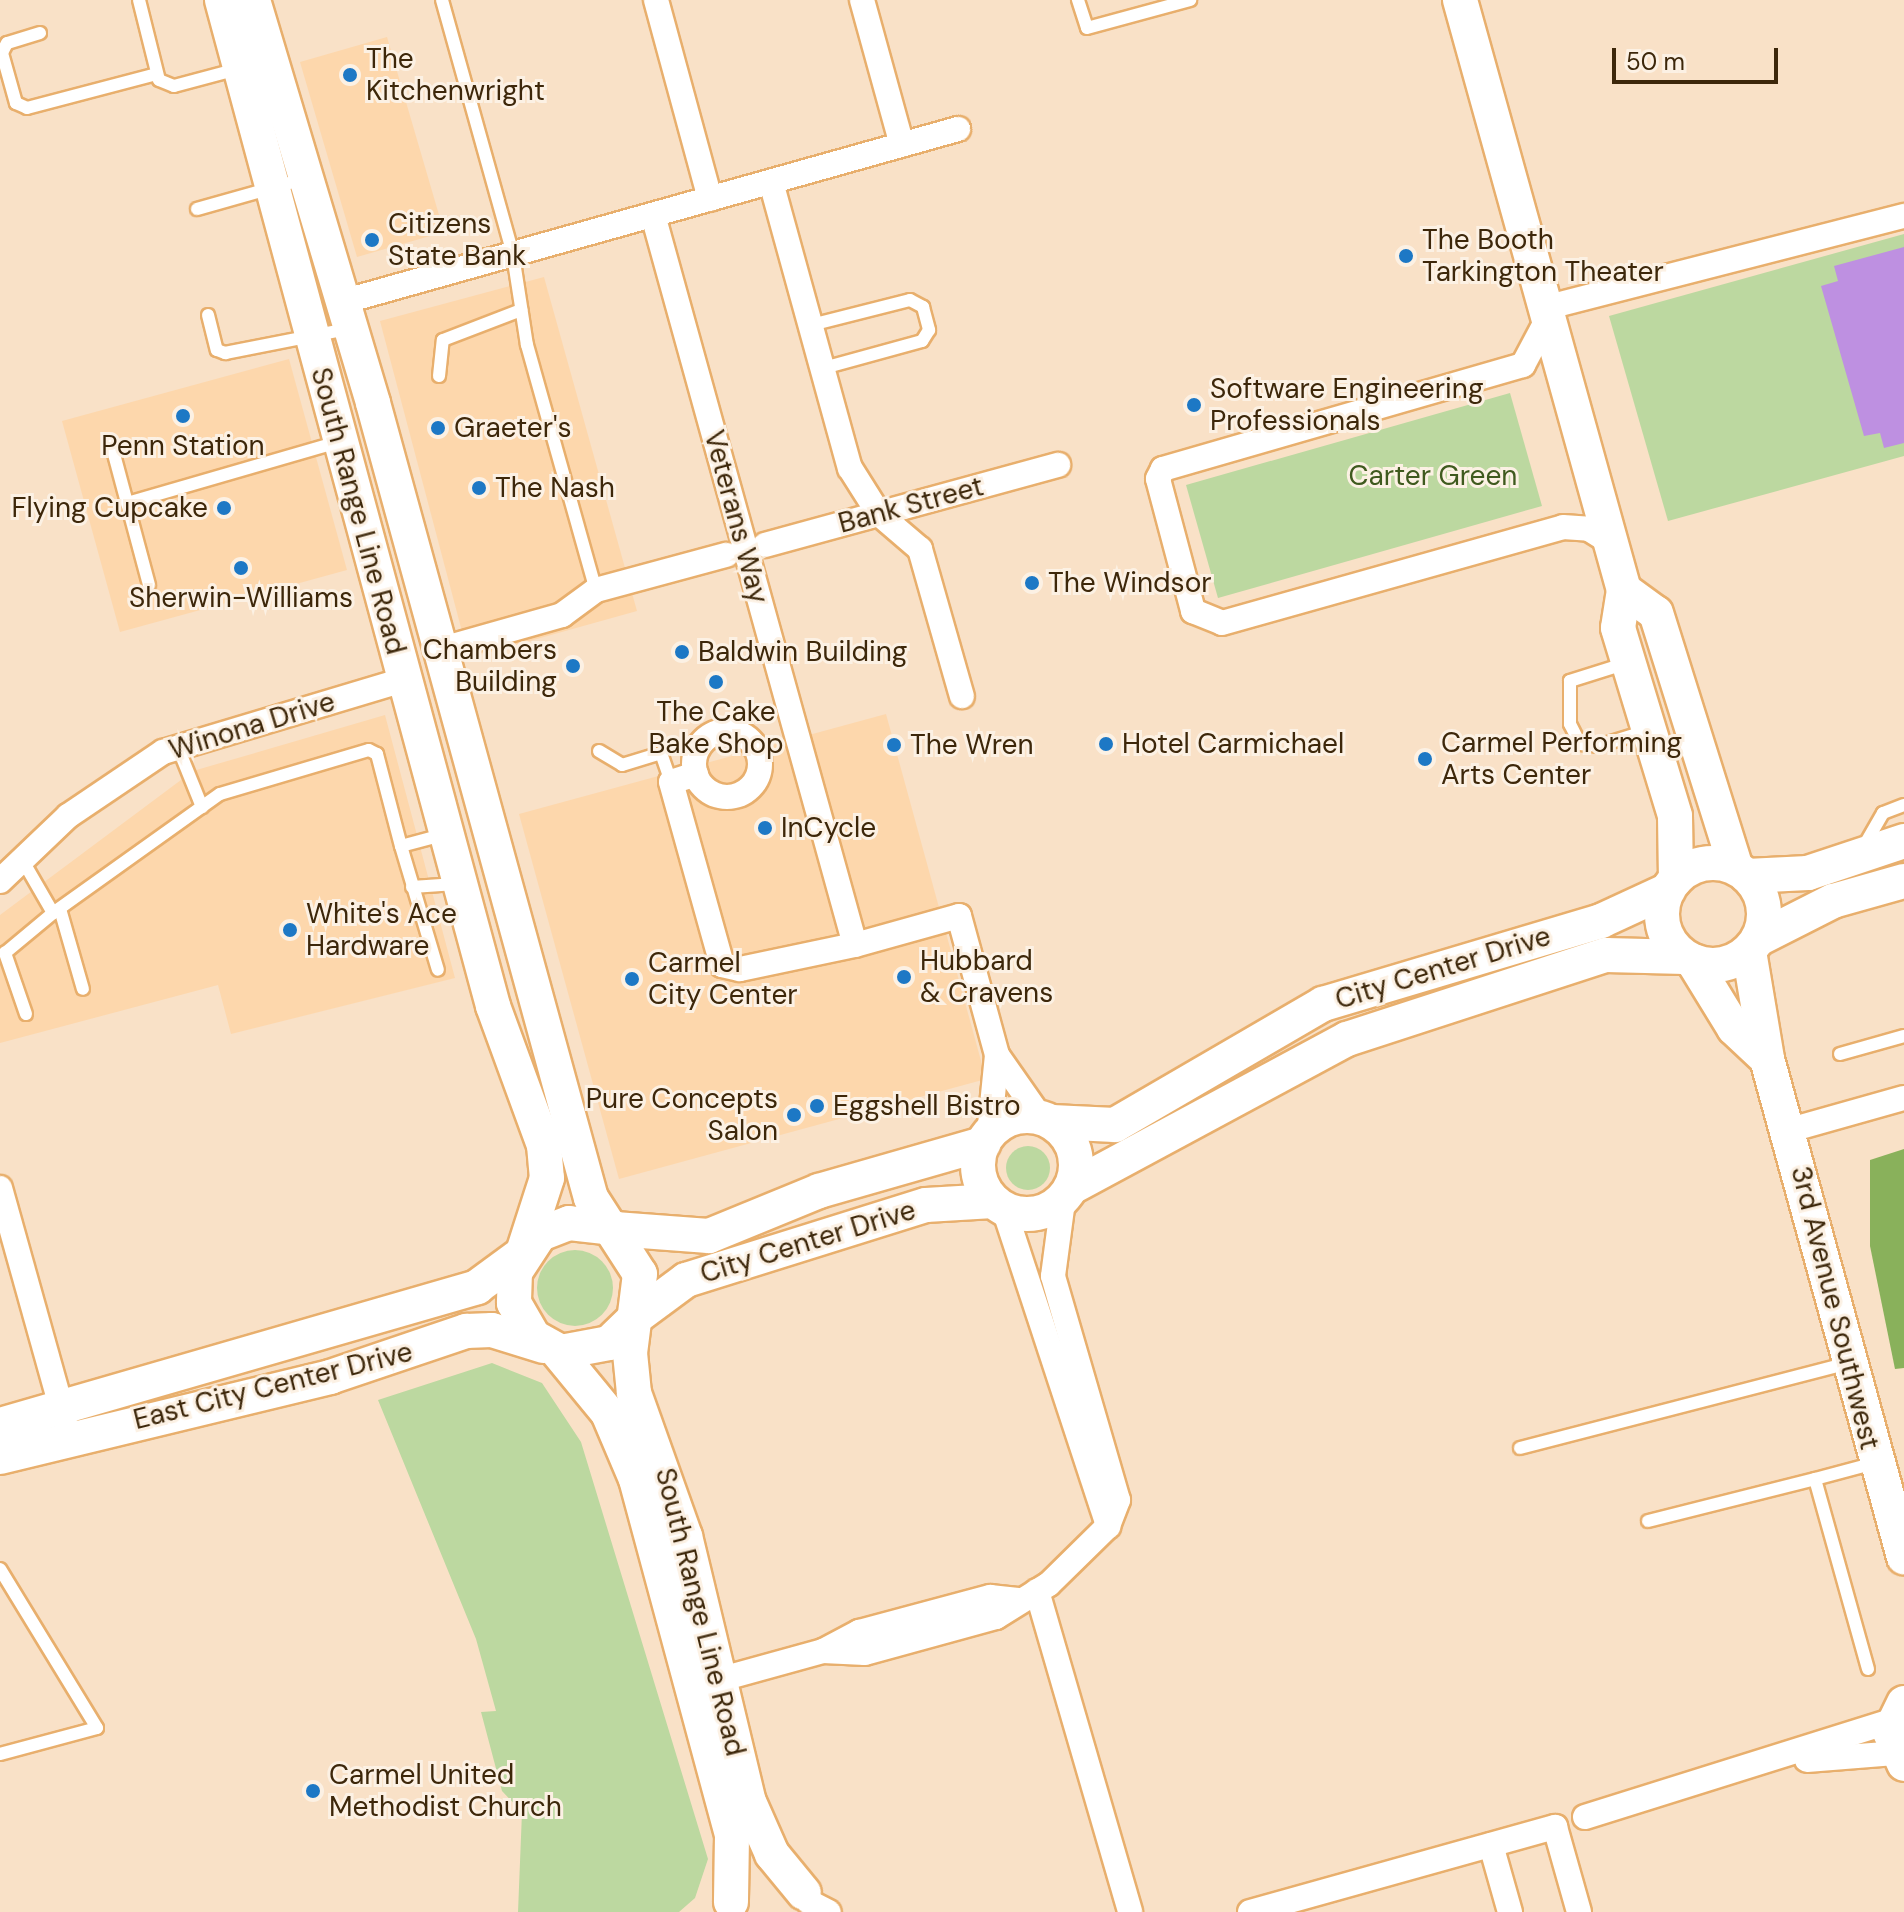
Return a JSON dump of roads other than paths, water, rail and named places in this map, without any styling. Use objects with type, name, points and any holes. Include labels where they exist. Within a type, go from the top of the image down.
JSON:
[{"type":"street","name":"South Range Line Road","points":[[222,0],[241,68],[346,315],[442,649],[585,1177],[614,1228]]},
{"type":"street","name":"South Range Line Road","points":[[253,0],[289,183],[313,338],[338,442],[459,884],[546,1153],[547,1178],[523,1252]]},
{"type":"street","points":[[656,0],[710,199]]},
{"type":"street","points":[[862,0],[902,145]]},
{"type":"street","points":[[1460,0],[1624,590],[1618,628],[1675,816],[1672,885],[1663,920],[1689,959],[1723,964],[1833,901],[1904,881]]},
{"type":"street","points":[[346,315],[513,255],[958,129]]},
{"type":"street","points":[[771,182],[850,468],[879,514],[920,549],[962,696]]},
{"type":"street","name":"Veterans Way","points":[[653,215],[855,945]]},
{"type":"street","points":[[1547,313],[1904,216]]},
{"type":"street","points":[[1547,313],[1523,365],[1163,469],[1158,479],[1193,611],[1222,623],[1563,527],[1589,529],[1611,543]]},
{"type":"street","name":"Bank Street","points":[[765,545],[1058,465]]},
{"type":"street","points":[[442,649],[562,615],[596,590],[726,555]]},
{"type":"street","points":[[1624,590],[1656,613],[1741,872],[1764,910],[1753,945]]},
{"type":"street","name":"Winona Drive","points":[[0,881],[110,784],[177,745],[403,680]]},
{"type":"street","points":[[717,732],[743,734],[759,753],[757,779],[737,795],[712,793],[696,774],[698,749],[717,732]]},
{"type":"street","points":[[759,753],[798,743]]},
{"type":"street","points":[[696,774],[671,782],[722,965],[740,969],[855,945],[959,916],[997,1055],[1076,1157],[1053,1276],[1118,1500],[1108,1526],[1027,1596],[961,1605],[859,1632],[823,1651],[718,1680]]},
{"type":"street","points":[[1672,885],[1701,864],[1741,872],[1796,876],[1904,841]]},
{"type":"street","name":"City Center Drive","points":[[1046,1120],[1115,1125],[1323,1004],[1601,921],[1672,885]]},
{"type":"street","name":"3rd Avenue Southwest","points":[[1753,945],[1767,1059],[1790,1130],[1875,1463],[1904,1557]]},
{"type":"street","name":"City Center Drive","points":[[1067,1194],[1347,1039],[1606,955],[1689,959]]},
{"type":"street","name":"3rd Avenue Southwest","points":[[1689,959],[1734,1028],[1767,1059]]},
{"type":"street","points":[[997,1055],[980,1179],[999,1205],[1108,1526]]},
{"type":"street","points":[[1790,1130],[1904,1098]]},
{"type":"street","points":[[986,1140],[1017,1117],[1046,1120]]},
{"type":"street","name":"City Center Drive","points":[[614,1228],[709,1236],[819,1191],[986,1140]]},
{"type":"street","points":[[0,1188],[66,1423]]},
{"type":"street","points":[[999,1205],[1033,1214],[1067,1194]]},
{"type":"street","name":"City Center Drive","points":[[636,1318],[686,1280],[917,1207],[999,1205]]},
{"type":"street","points":[[559,1225],[614,1228],[640,1274],[636,1318],[598,1348],[551,1348],[514,1303],[523,1252],[559,1225]]},
{"type":"street","name":"East City Center Drive","points":[[0,1457],[66,1423],[477,1287],[523,1252]]},
{"type":"street","name":"South Range Line Road","points":[[636,1318],[634,1393],[671,1488],[755,1818],[780,1868],[814,1905]]},
{"type":"street","name":"East City Center Drive","points":[[0,1425],[66,1423],[330,1377],[466,1331],[492,1330],[551,1348]]},
{"type":"street","name":"South Range Line Road","points":[[551,1348],[608,1413],[636,1479],[732,1836],[728,1909]]},
{"type":"street","points":[[1027,1596],[1130,1912]]},
{"type":"street","points":[[1585,1817],[1773,1762],[1899,1735]]},
{"type":"street","points":[[1250,1912],[1555,1827],[1579,1912]]},
{"type":"street","points":[[1491,1845],[1510,1912]]},
{"type":"street","points":[[728,1909],[743,1887],[769,1878],[814,1905]]},
{"type":"lane","points":[[139,0],[157,74],[174,86],[241,68]]},
{"type":"lane","points":[[442,0],[513,255],[521,310],[596,590]]},
{"type":"lane","points":[[1078,0],[1087,28],[1190,0]]},
{"type":"lane","points":[[40,33],[7,43],[2,53],[16,103],[27,108],[157,74]]},
{"type":"lane","points":[[197,209],[289,183]]},
{"type":"lane","points":[[811,325],[910,300],[923,307],[929,330],[922,341],[823,368]]},
{"type":"lane","points":[[439,376],[443,340],[521,310]]},
{"type":"lane","points":[[208,315],[217,350],[225,353],[313,338],[346,315]]},
{"type":"lane","points":[[127,503],[338,442]]},
{"type":"lane","points":[[111,443],[149,585]]},
{"type":"lane","points":[[1627,663],[1570,681],[1570,724],[1580,744],[1598,746],[1647,731]]},
{"type":"lane","points":[[177,745],[202,807]]},
{"type":"lane","points":[[26,1014],[5,953],[57,911],[220,794],[374,750],[438,970]]},
{"type":"lane","points":[[599,751],[622,765],[661,753],[671,782]]},
{"type":"lane","points":[[1859,855],[1883,813],[1904,805]]},
{"type":"lane","points":[[401,846],[446,834]]},
{"type":"lane","points":[[23,861],[57,911],[83,989]]},
{"type":"lane","points":[[412,887],[459,884]]},
{"type":"lane","points":[[1840,1054],[1904,1036]]},
{"type":"lane","points":[[1520,1448],[1849,1363]]},
{"type":"lane","points":[[1648,1521],[1875,1463]]},
{"type":"lane","points":[[1815,1479],[1868,1669]]},
{"type":"lane","points":[[0,1569],[97,1728],[0,1754]]},
{"type":"lane","points":[[1555,1827],[1585,1817]]},
{"type":"place","name":"The Kitchenwright","points":[[350,75]]},
{"type":"place","name":"Citizens State Bank","points":[[372,240]]},
{"type":"place","name":"The Booth Tarkington Theater","points":[[1406,256]]},
{"type":"place","name":"Software Engineering Professionals","points":[[1194,405]]},
{"type":"place","name":"Penn Station","points":[[183,416]]},
{"type":"place","name":"Graeter's","points":[[438,428]]},
{"type":"place","name":"The Nash","points":[[479,488]]},
{"type":"place","name":"Flying Cupcake","points":[[224,508]]},
{"type":"place","name":"Sherwin-Williams","points":[[241,568]]},
{"type":"place","name":"The Windsor","points":[[1032,583]]},
{"type":"place","name":"Baldwin Building","points":[[682,652]]},
{"type":"place","name":"Chambers Building","points":[[573,666]]},
{"type":"place","name":"The Cake Bake Shop","points":[[716,682]]},
{"type":"place","name":"Hotel Carmichael","points":[[1106,744]]},
{"type":"place","name":"The Wren","points":[[894,745]]},
{"type":"place","name":"Carmel Performing Arts Center","points":[[1425,759]]},
{"type":"place","name":"InCycle","points":[[765,828]]},
{"type":"place","name":"White's Ace Hardware","points":[[290,930]]},
{"type":"place","name":"Hubbard & Cravens","points":[[904,977]]},
{"type":"place","name":"Carmel City Center","points":[[632,979]]},
{"type":"place","name":"Eggshell Bistro","points":[[817,1106]]},
{"type":"place","name":"Pure Concepts Salon","points":[[794,1115]]},
{"type":"place","name":"Carmel United Methodist Church","points":[[313,1791]]},
{"type":"park label","name":"Carter Green","points":[[1433,476]]}]
